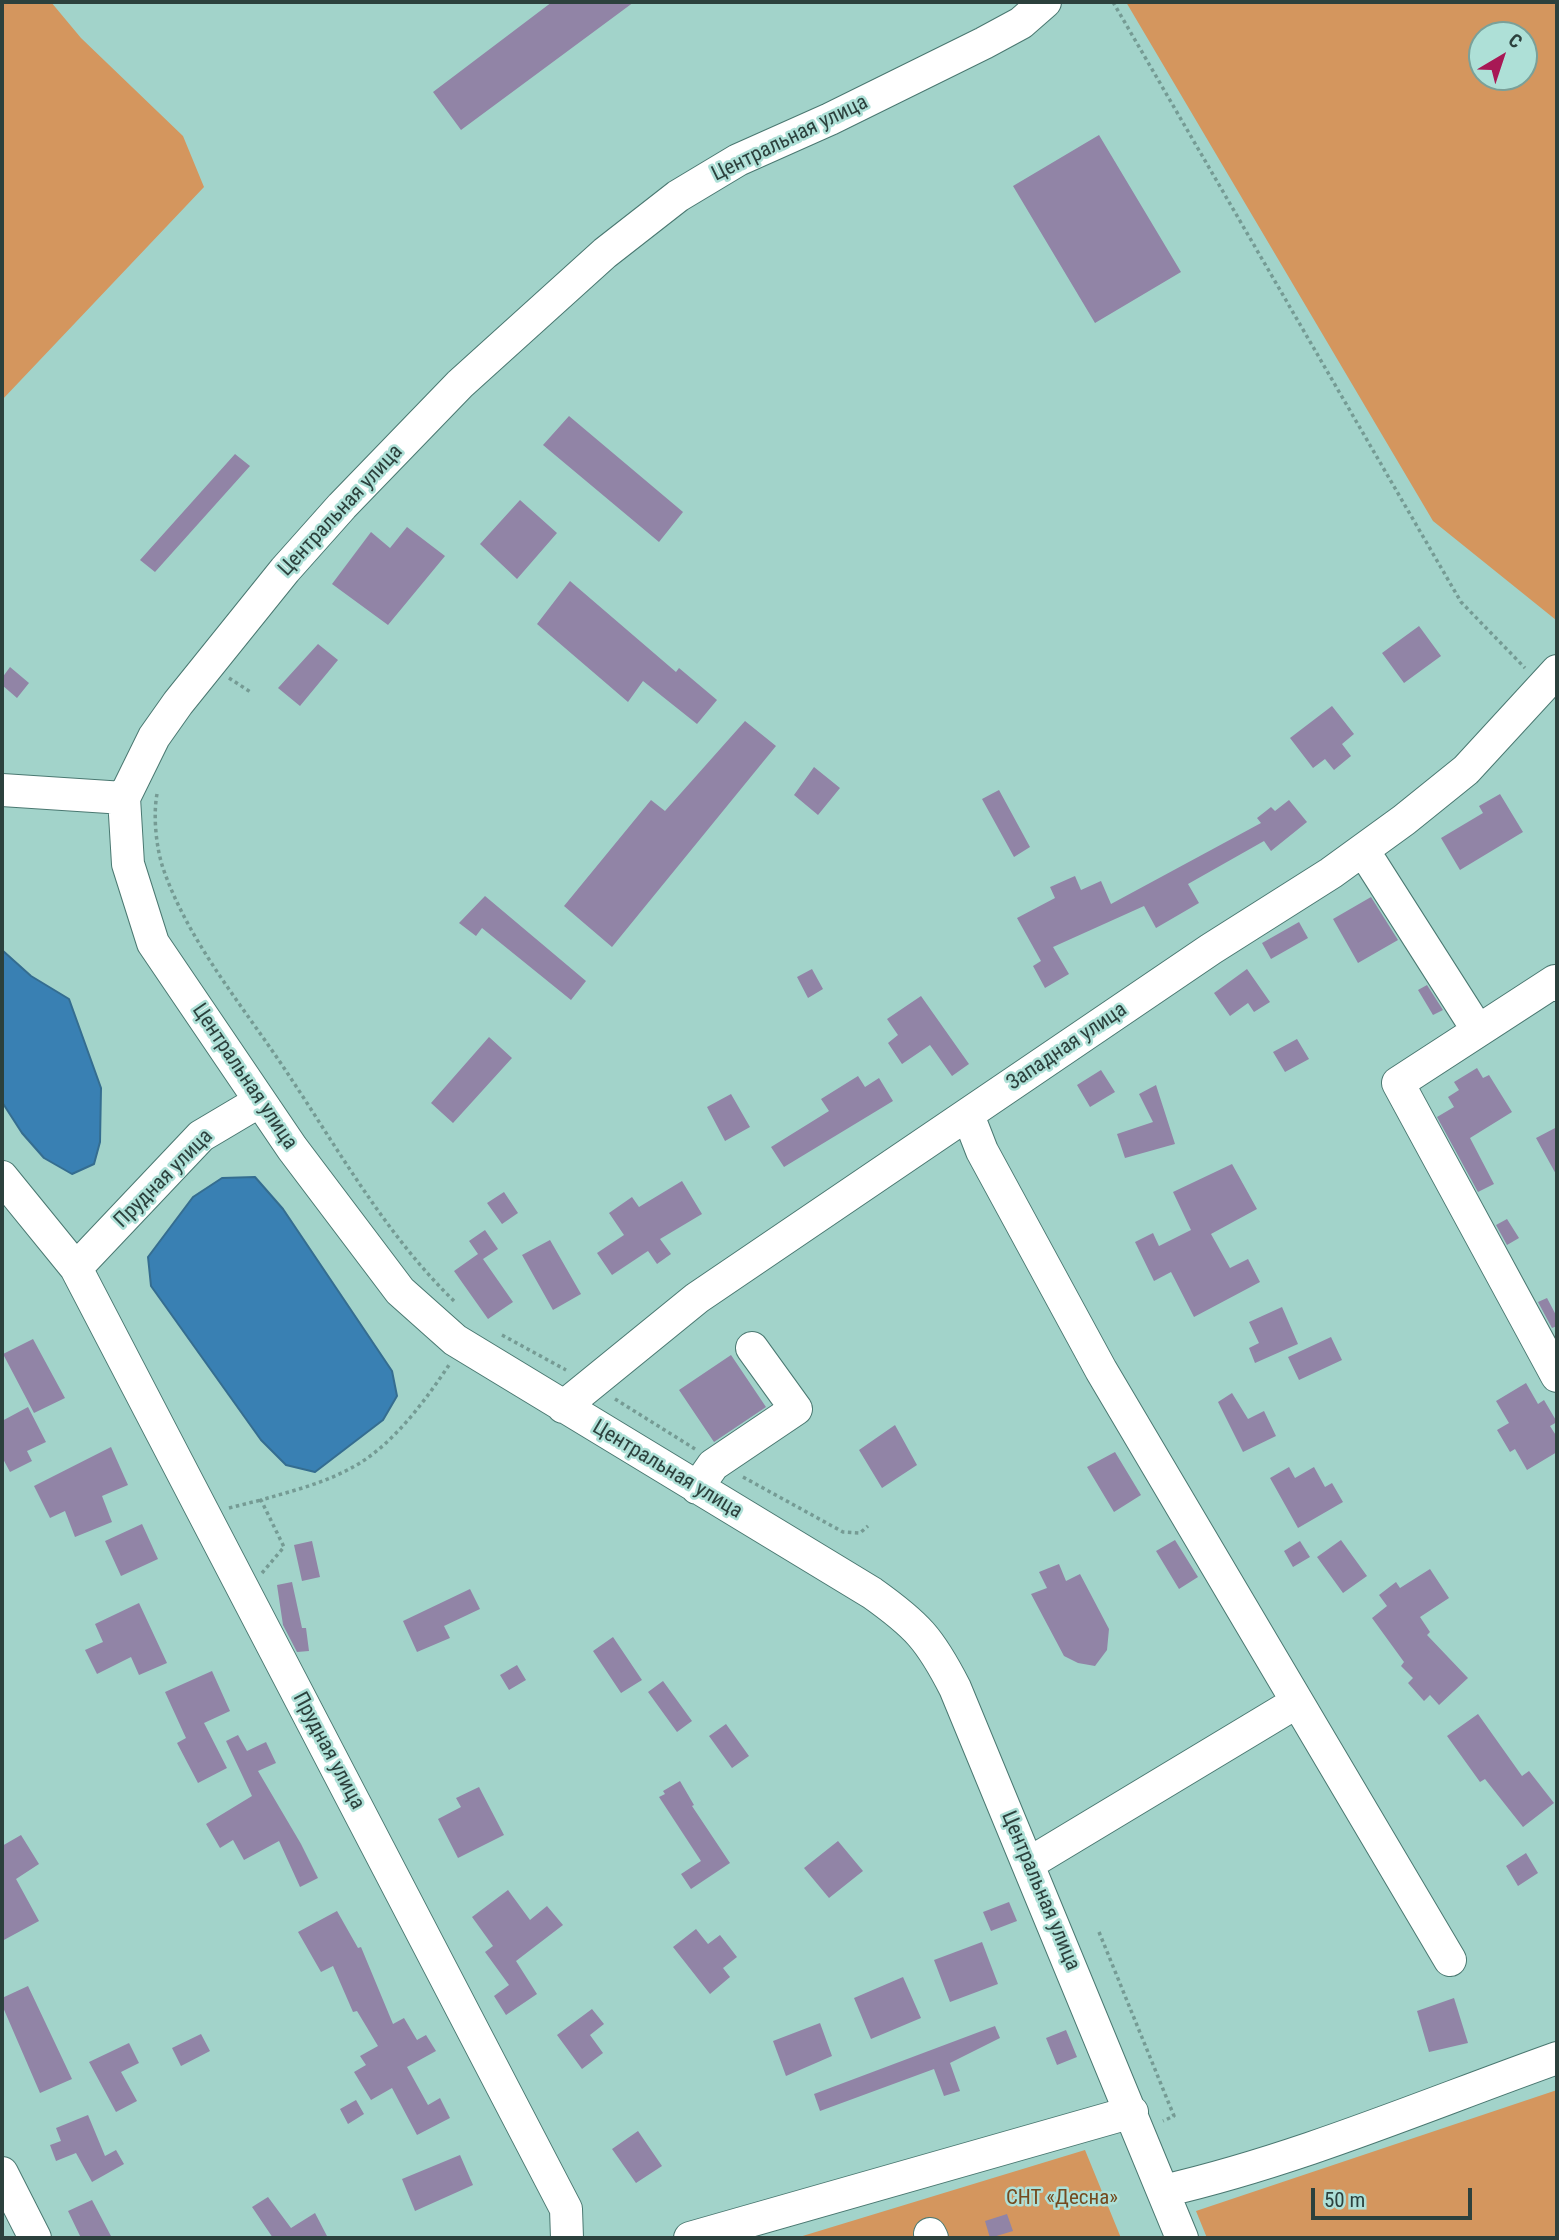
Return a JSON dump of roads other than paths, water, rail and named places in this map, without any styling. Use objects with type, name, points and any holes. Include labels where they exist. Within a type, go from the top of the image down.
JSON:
[{"type":"street","name":"Центральная улица","points":[[1045,2],[1021,23],[984,43],[830,119],[738,160],[678,197],[605,253],[460,384],[293,561],[170,714],[155,737],[124,798],[128,864],[153,943],[260,1101],[400,1291],[456,1340],[872,1593],[906,1618],[934,1647],[955,1688],[1182,2238]]},
{"type":"street","name":"Западная улица","points":[[563,1407],[697,1298],[1363,850],[1466,770],[1550,679]]},
{"type":"street","points":[[2,790],[124,798]]},
{"type":"street","points":[[1363,850],[1477,1029]]},
{"type":"street","points":[[1557,985],[1555,981],[1477,1029],[1398,1083],[1557,1376]]},
{"type":"street","name":"Прудная улица","points":[[76,1268],[201,1136],[260,1101]]},
{"type":"street","points":[[968,1115],[982,1151],[1101,1370],[1450,1960]]},
{"type":"street","name":"Прудная улица","points":[[2,1177],[76,1268],[566,2209],[567,2238]]},
{"type":"street","points":[[697,1488],[716,1462],[796,1409],[752,1349]]},
{"type":"street","points":[[1028,1864],[1297,1702]]},
{"type":"street","points":[[1163,2191],[1205,2182],[1316,2145],[1557,2058]]},
{"type":"street","points":[[690,2238],[1132,2112]]},
{"type":"street","points":[[2,2174],[35,2238]]},
{"type":"water","points":[[2,950],[31,976],[69,999],[101,1088],[100,1142],[94,1164],[72,1174],[44,1158],[22,1133],[2,1102]]},
{"type":"water","points":[[255,1177],[283,1209],[392,1371],[397,1396],[383,1420],[315,1472],[286,1465],[261,1440],[151,1286],[148,1257],[193,1197],[222,1178]]},
{"type":"park label","name":"СНТ «Десна»","points":[[1062,2199]]}]
